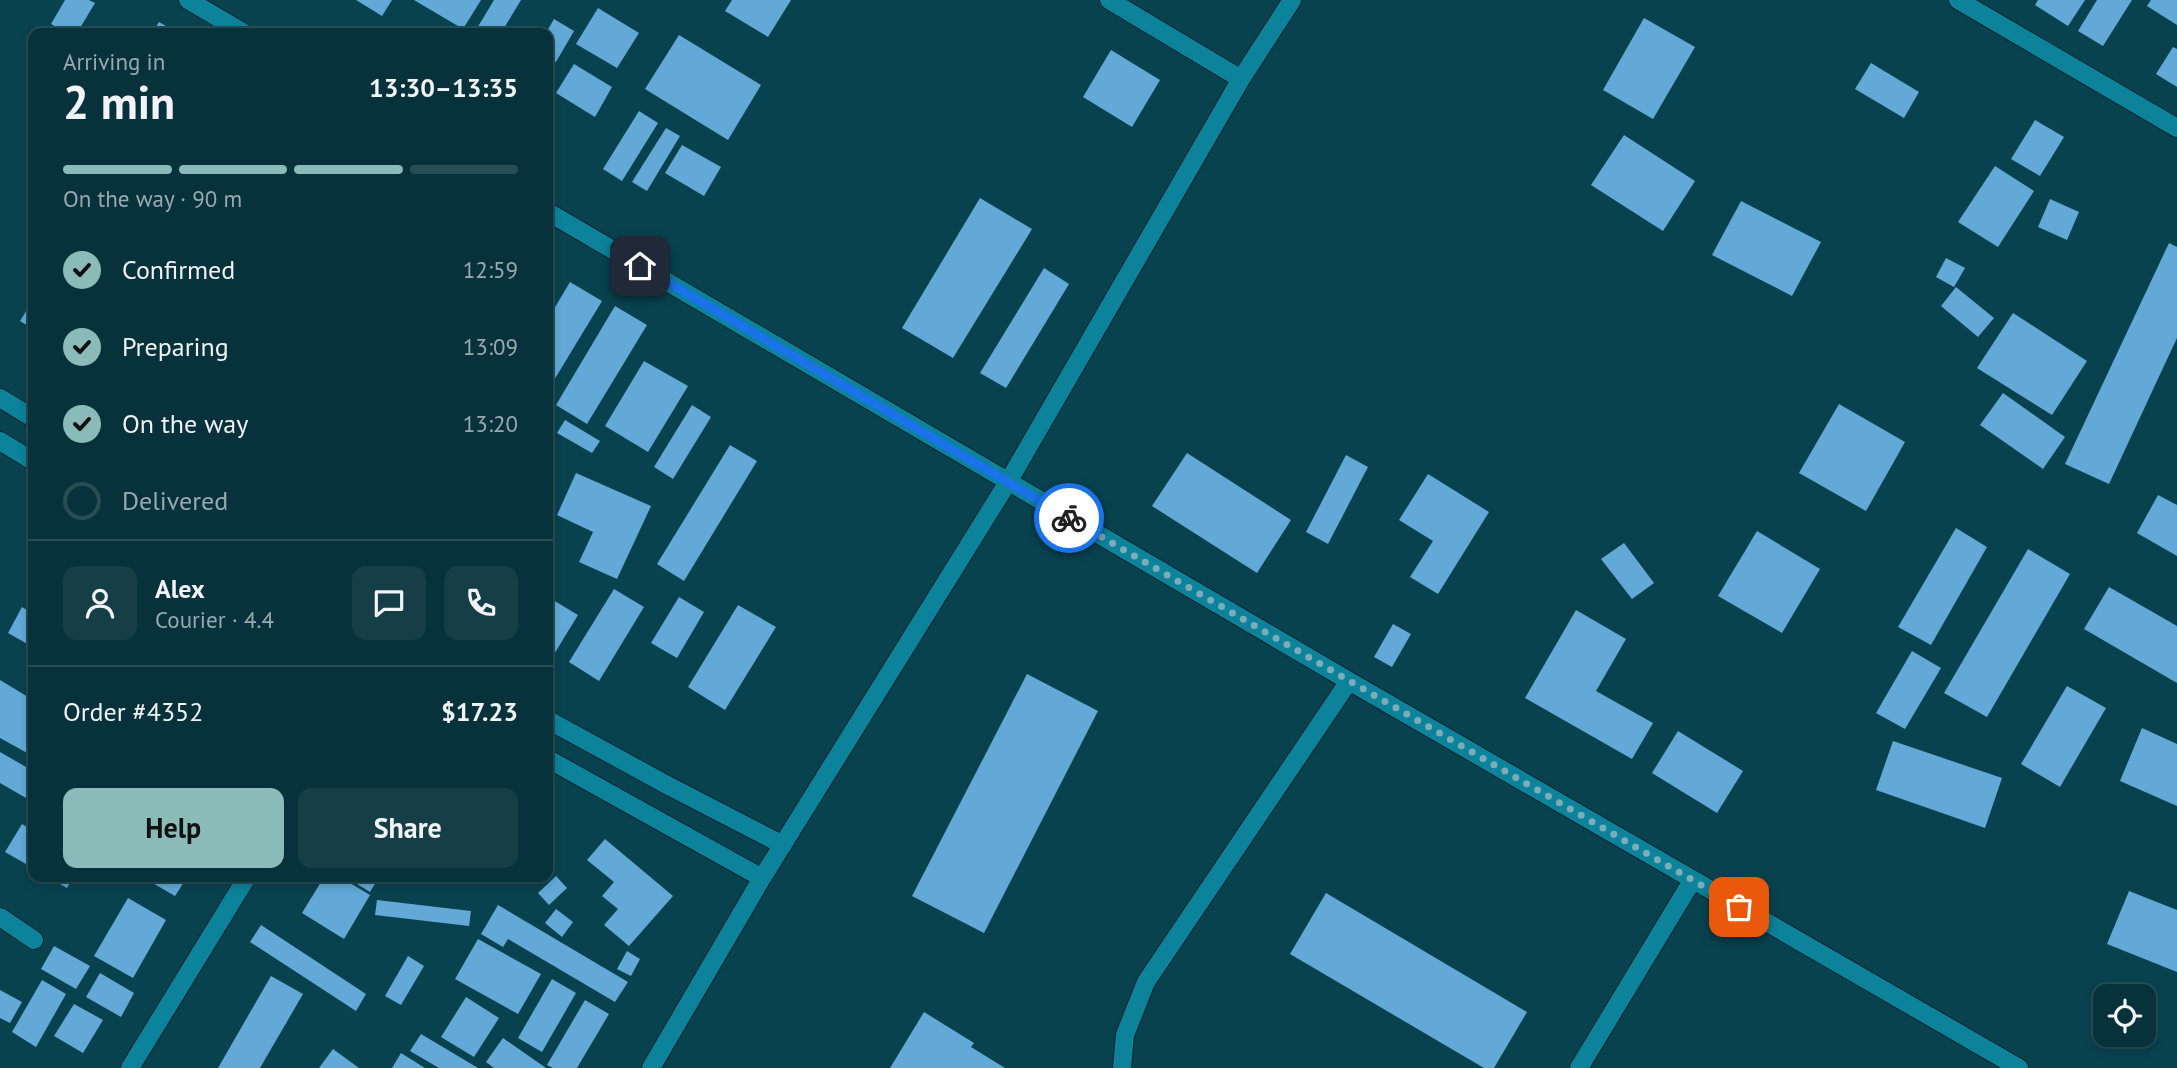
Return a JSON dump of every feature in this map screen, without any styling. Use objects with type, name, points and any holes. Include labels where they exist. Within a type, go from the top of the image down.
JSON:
[{"type":"street","points":[[188,0],[236,28]]},
{"type":"street","points":[[1109,0],[1241,79]]},
{"type":"street","points":[[652,1068],[762,878],[1008,482],[1241,79],[1292,0]]},
{"type":"street","points":[[1958,0],[2177,128]]},
{"type":"street","points":[[553,215],[1692,881],[2020,1068]]},
{"type":"street","points":[[0,398],[28,415]]},
{"type":"street","points":[[0,441],[28,458]]},
{"type":"street","points":[[1122,1068],[1125,1035],[1146,982],[1349,681]]},
{"type":"street","points":[[553,723],[783,845]]},
{"type":"street","points":[[553,763],[762,878]]},
{"type":"street","points":[[1579,1068],[1692,881]]},
{"type":"street","points":[[130,1068],[244,882]]},
{"type":"street","points":[[0,917],[34,940]]},
{"type":"building","points":[[65,0],[89,0],[95,3],[80,28],[58,28],[51,24]]},
{"type":"building","points":[[356,0],[392,0],[382,16]]},
{"type":"building","points":[[414,0],[481,0],[461,28]]},
{"type":"building","points":[[494,0],[521,0],[504,28],[477,28]]},
{"type":"building","points":[[732,0],[791,0],[768,37],[725,11]]},
{"type":"building","points":[[2038,0],[2085,0],[2068,26],[2035,5]]},
{"type":"building","points":[[2097,0],[2132,0],[2103,46],[2078,31]]},
{"type":"building","points":[[2151,0],[2177,0],[2177,25],[2147,6]]},
{"type":"building","points":[[598,8],[639,33],[617,68],[576,44]]},
{"type":"building","points":[[1644,18],[1695,47],[1653,119],[1603,90]]},
{"type":"building","points":[[554,19],[574,31],[556,62],[553,60],[553,28],[549,28]]},
{"type":"building","points":[[159,22],[169,28],[155,28]]},
{"type":"building","points":[[679,35],[761,85],[728,140],[645,89]]},
{"type":"building","points":[[2173,47],[2177,49],[2177,87],[2156,74]]},
{"type":"building","points":[[1111,50],[1160,80],[1132,127],[1083,97]]},
{"type":"building","points":[[1871,63],[1919,92],[1904,118],[1855,89]]},
{"type":"building","points":[[574,64],[612,87],[595,117],[556,93]]},
{"type":"building","points":[[639,111],[658,123],[622,181],[603,169]]},
{"type":"building","points":[[2035,120],[2064,137],[2040,176],[2011,159]]},
{"type":"building","points":[[666,128],[680,136],[647,191],[632,182]]},
{"type":"building","points":[[1624,135],[1695,181],[1663,231],[1591,185]]},
{"type":"building","points":[[682,145],[721,167],[704,196],[665,173]]},
{"type":"building","points":[[1995,166],[2034,191],[1998,247],[1958,222]]},
{"type":"building","points":[[980,198],[1032,229],[953,358],[902,328]]},
{"type":"building","points":[[2050,199],[2079,212],[2067,240],[2038,227]]},
{"type":"building","points":[[1741,201],[1821,242],[1792,296],[1712,255]]},
{"type":"building","points":[[2169,243],[2177,247],[2177,338],[2109,484],[2065,464]]},
{"type":"building","points":[[1946,258],[1965,268],[1954,287],[1936,277]]},
{"type":"building","points":[[1044,268],[1069,284],[1006,388],[980,373]]},
{"type":"building","points":[[570,282],[602,301],[553,382],[553,311]]},
{"type":"building","points":[[1956,287],[1994,318],[1978,337],[1941,306]]},
{"type":"building","points":[[615,306],[647,325],[587,424],[556,405]]},
{"type":"building","points":[[28,308],[28,326],[20,321]]},
{"type":"building","points":[[2013,313],[2087,361],[2052,415],[1977,368]]},
{"type":"building","points":[[644,361],[688,386],[648,452],[605,426]]},
{"type":"building","points":[[2003,393],[2065,437],[2043,469],[1980,425]]},
{"type":"building","points":[[1839,404],[1905,442],[1866,511],[1799,473]]},
{"type":"building","points":[[692,405],[711,417],[673,479],[654,467]]},
{"type":"building","points":[[565,420],[600,441],[592,453],[557,433]]},
{"type":"building","points":[[730,445],[757,461],[684,581],[657,564]]},
{"type":"building","points":[[1187,453],[1291,520],[1257,573],[1152,506]]},
{"type":"building","points":[[1346,455],[1368,467],[1328,544],[1306,532]]},
{"type":"building","points":[[576,473],[651,506],[617,579],[579,562],[593,532],[557,515]]},
{"type":"building","points":[[1428,474],[1489,512],[1438,594],[1410,577],[1433,541],[1399,520]]},
{"type":"building","points":[[2158,495],[2177,505],[2177,556],[2137,533]]},
{"type":"building","points":[[1956,528],[1987,547],[1931,645],[1898,627]]},
{"type":"building","points":[[1757,531],[1820,569],[1782,633],[1718,596]]},
{"type":"building","points":[[1624,543],[1654,583],[1632,599],[1601,559]]},
{"type":"building","points":[[2028,549],[2070,574],[1987,717],[1944,693]]},
{"type":"building","points":[[2109,587],[2177,626],[2177,683],[2084,629]]},
{"type":"building","points":[[614,589],[644,607],[599,681],[569,662]]},
{"type":"building","points":[[679,597],[704,612],[677,658],[651,643]]},
{"type":"building","points":[[553,600],[578,615],[553,656]]},
{"type":"building","points":[[738,605],[776,627],[725,710],[688,687]]},
{"type":"building","points":[[22,607],[28,611],[28,644],[8,633]]},
{"type":"building","points":[[1576,610],[1626,639],[1596,691],[1653,723],[1632,759],[1525,698]]},
{"type":"building","points":[[1393,624],[1411,634],[1392,667],[1374,657]]},
{"type":"building","points":[[1912,651],[1941,668],[1905,729],[1876,713]]},
{"type":"building","points":[[1027,674],[1098,711],[984,933],[912,896]]},
{"type":"building","points":[[0,680],[28,697],[28,753],[0,738]]},
{"type":"building","points":[[2067,686],[2106,708],[2060,787],[2021,764]]},
{"type":"building","points":[[2142,728],[2177,744],[2177,806],[2120,781]]},
{"type":"building","points":[[1678,731],[1743,771],[1717,813],[1652,773]]},
{"type":"building","points":[[1893,741],[2002,778],[1985,828],[1876,790]]},
{"type":"building","points":[[0,752],[28,768],[28,799],[0,783]]},
{"type":"building","points":[[22,824],[28,828],[28,865],[5,852]]},
{"type":"building","points":[[605,839],[673,896],[629,946],[604,925],[618,909],[602,896],[614,882],[587,860]]},
{"type":"building","points":[[556,876],[567,888],[549,905],[538,893],[553,882]]},
{"type":"building","points":[[57,882],[70,882],[67,888]]},
{"type":"building","points":[[151,882],[184,882],[175,896]]},
{"type":"building","points":[[321,882],[348,882],[370,895],[344,939],[302,913]]},
{"type":"building","points":[[354,882],[376,882],[370,892]]},
{"type":"building","points":[[2129,891],[2177,910],[2177,972],[2107,944]]},
{"type":"building","points":[[1326,893],[1527,1012],[1494,1068],[1484,1068],[1290,954]]},
{"type":"building","points":[[128,898],[166,920],[133,978],[94,956]]},
{"type":"building","points":[[377,900],[471,911],[469,926],[375,915]]},
{"type":"building","points":[[498,905],[628,982],[615,1002],[508,939],[503,947],[481,934]]},
{"type":"building","points":[[556,909],[573,922],[562,937],[545,923]]},
{"type":"building","points":[[261,925],[366,994],[356,1011],[250,942]]},
{"type":"building","points":[[478,939],[541,974],[518,1014],[455,979]]},
{"type":"building","points":[[54,946],[90,966],[76,989],[41,969]]},
{"type":"building","points":[[627,951],[640,959],[631,976],[617,969]]},
{"type":"building","points":[[408,956],[424,966],[401,1005],[385,996]]},
{"type":"building","points":[[100,973],[134,993],[121,1017],[86,997]]},
{"type":"building","points":[[271,976],[303,994],[260,1068],[218,1068]]},
{"type":"building","points":[[552,979],[576,993],[542,1052],[518,1038]]},
{"type":"building","points":[[42,980],[66,994],[36,1047],[12,1032]]},
{"type":"building","points":[[0,990],[22,1002],[10,1023],[0,1018]]},
{"type":"building","points":[[466,997],[499,1018],[474,1057],[441,1037]]},
{"type":"building","points":[[585,1000],[609,1014],[577,1068],[553,1068],[547,1065]]},
{"type":"building","points":[[74,1004],[103,1020],[83,1053],[54,1036]]},
{"type":"building","points":[[924,1012],[974,1043],[971,1047],[1005,1068],[890,1068]]},
{"type":"building","points":[[421,1034],[478,1068],[439,1068],[410,1051]]},
{"type":"building","points":[[503,1038],[546,1068],[494,1068],[486,1062]]},
{"type":"building","points":[[333,1049],[359,1068],[319,1068]]},
{"type":"building","points":[[401,1053],[425,1068],[392,1068]]},
{"type":"way so far","points":[[1069,518],[1739,907]]},
{"type":"route","points":[[640,266],[1069,518]]}]
